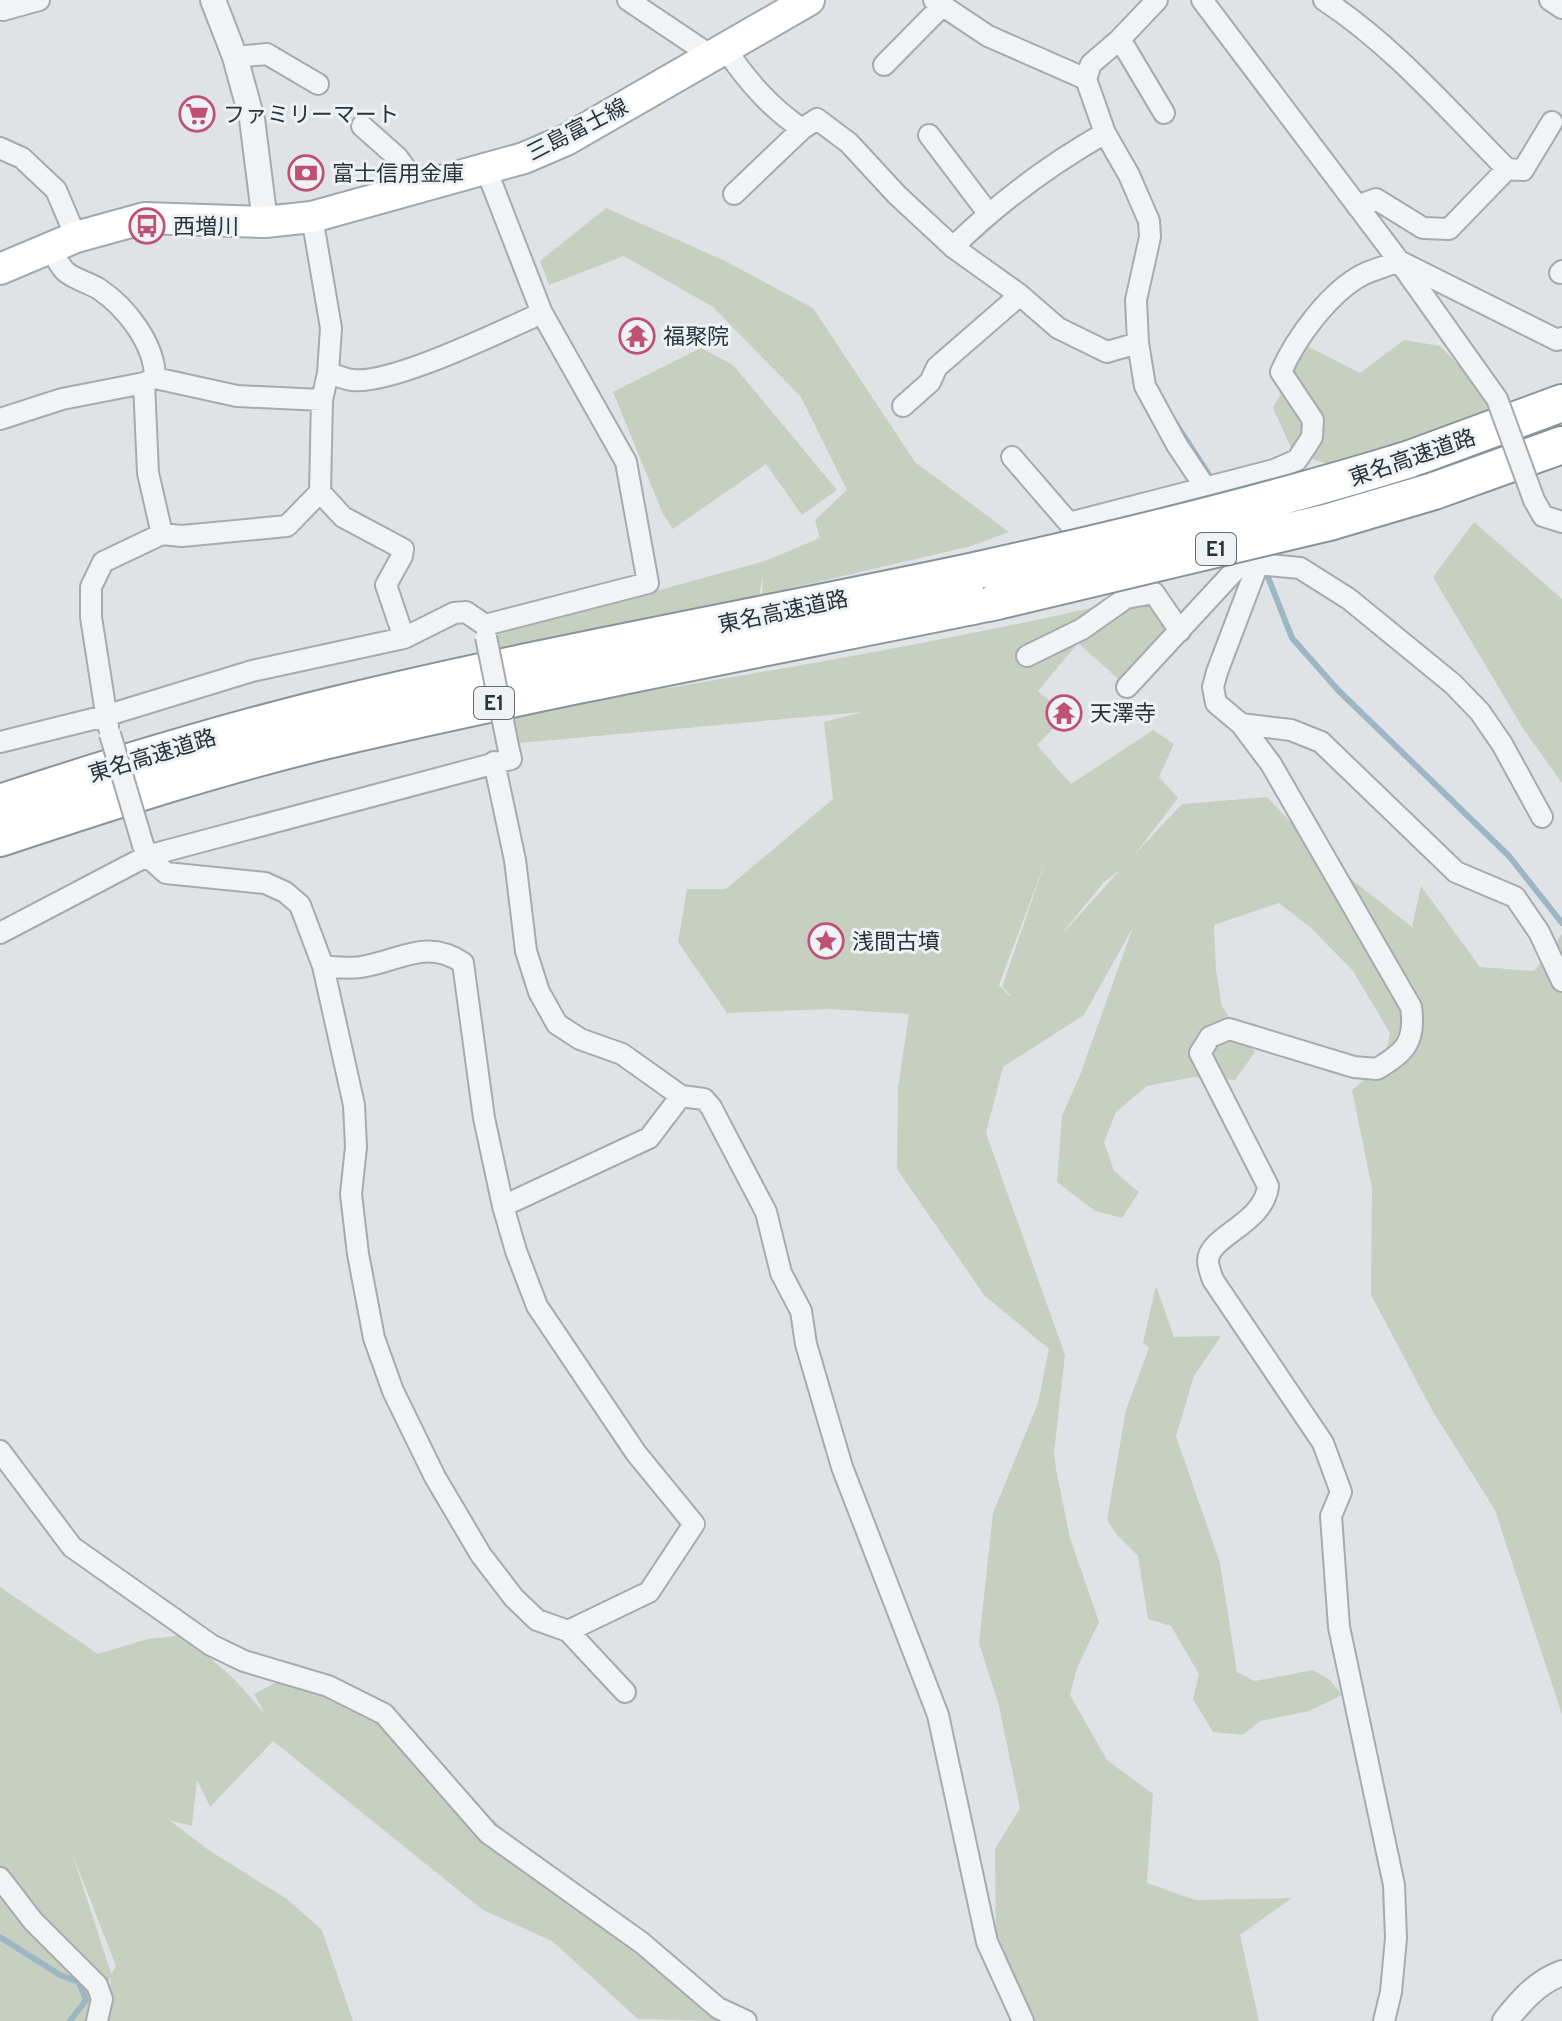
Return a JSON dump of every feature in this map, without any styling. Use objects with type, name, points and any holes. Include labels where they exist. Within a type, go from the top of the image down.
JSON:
[{"type":"highway","name":"東名高速道路","points":[[0,803],[211,737],[334,706],[556,656],[979,570],[1317,488],[1410,459],[1562,403]]},
{"type":"highway","name":"東名高速道路","points":[[0,838],[226,767],[347,735],[524,696],[997,601],[1329,522],[1434,491],[1562,445]]},
{"type":"main road","name":"三島富士線","points":[[0,269],[63,243],[145,218],[265,222],[312,217],[524,158],[566,140],[809,0]]},
{"type":"street","points":[[1,11],[39,0]]},
{"type":"street","points":[[213,0],[235,57],[252,119],[265,222]]},
{"type":"street","points":[[628,0],[717,51],[740,70],[776,112],[802,129]]},
{"type":"street","points":[[1157,0],[1091,64],[1086,79],[1105,133],[1129,175],[1149,221],[1150,237],[1136,300],[1138,343],[1145,386],[1177,445],[1205,487],[1210,502],[1254,559],[1300,568],[1349,599],[1453,684],[1480,712],[1502,744],[1542,817]]},
{"type":"street","points":[[1202,0],[1399,261],[1497,399],[1534,500],[1543,516],[1562,522]]},
{"type":"street","points":[[1324,0],[1349,16],[1384,47],[1507,169],[1523,170],[1552,122]]},
{"type":"street","points":[[1550,0],[1562,8]]},
{"type":"street","points":[[884,65],[938,2],[988,36],[1086,79]]},
{"type":"street","points":[[1120,39],[1164,113]]},
{"type":"street","points":[[235,57],[267,54],[318,84]]},
{"type":"street","points":[[734,194],[802,129],[817,119],[849,143],[897,195],[953,247],[1020,295],[1058,328],[1107,352],[1138,343]]},
{"type":"street","points":[[362,126],[397,157],[420,188]]},
{"type":"street","points":[[953,247],[988,213],[1059,160],[1105,133]]},
{"type":"street","points":[[929,135],[988,213]]},
{"type":"street","points":[[0,148],[22,158],[56,190],[66,272],[100,290],[143,335],[155,362],[149,380],[148,473],[162,534]]},
{"type":"street","points":[[486,169],[542,313],[626,462],[648,583],[486,631]]},
{"type":"street","points":[[1357,206],[1376,199],[1423,228],[1449,229],[1507,169]]},
{"type":"street","points":[[312,217],[331,328],[328,373],[322,400],[320,492],[287,526],[182,536],[162,534],[103,562],[91,587],[91,617],[107,725],[145,851],[166,873],[265,883],[285,892],[300,905],[323,966],[354,1105],[356,1147],[351,1194],[358,1254],[374,1338],[393,1391],[435,1477],[481,1555],[514,1598],[537,1620],[568,1631],[625,1692]]},
{"type":"street","points":[[1012,457],[1069,523],[1274,470],[1297,460],[1312,437],[1313,420],[1281,372],[1288,354],[1320,310],[1361,275],[1399,261],[1557,340],[1562,338]]},
{"type":"street","points":[[903,406],[930,382],[937,367],[1020,295]]},
{"type":"street","points":[[328,373],[353,380],[374,379],[406,370],[542,313]]},
{"type":"street","points":[[0,419],[62,399],[149,380],[237,396],[322,400]]},
{"type":"street","points":[[320,492],[343,517],[403,549],[386,585],[404,638]]},
{"type":"street","points":[[1127,687],[1254,559]]},
{"type":"street","points":[[1254,559],[1213,687],[1216,703],[1241,724],[1271,764],[1411,1007],[1414,1025],[1406,1048],[1377,1069],[1354,1067],[1229,1029],[1210,1037],[1200,1053],[1268,1186],[1267,1200],[1241,1226],[1215,1244],[1207,1260],[1213,1280],[1323,1443],[1341,1492],[1331,1516],[1339,1627],[1394,1885],[1396,1938],[1391,1992],[1384,2021]]},
{"type":"street","points":[[1027,656],[1082,629],[1126,598],[1154,593],[1180,631]]},
{"type":"street","points":[[0,742],[107,725],[252,671],[404,638],[454,613],[466,612],[486,631],[511,759],[145,851],[0,933]]},
{"type":"street","points":[[1241,724],[1291,730],[1321,742],[1456,872],[1515,897],[1539,932],[1562,981]]},
{"type":"street","points":[[494,762],[515,860],[526,951],[539,992],[557,1024],[580,1039],[622,1054],[681,1096],[704,1099],[766,1212],[781,1273],[801,1311],[806,1344],[842,1467],[938,1715],[987,1942],[1023,2021]]},
{"type":"street","points":[[323,966],[357,968],[429,950],[449,954],[463,963],[484,1118],[503,1206],[537,1306],[636,1453],[694,1524],[649,1592],[568,1631]]},
{"type":"street","points":[[503,1206],[649,1138],[681,1096]]},
{"type":"street","points":[[0,1451],[72,1547],[211,1645],[244,1661],[328,1686],[384,1714],[488,1833],[642,1943],[718,2008],[746,2021]]},
{"type":"street","points":[[0,1878],[33,1921],[97,1985],[102,1999],[97,2021]]},
{"type":"street","points":[[1505,2021],[1523,1998],[1548,1978],[1562,1973]]},
{"type":"shaded area","points":[[606,208],[723,260],[813,308],[915,462],[1009,532],[971,546],[762,595],[763,576],[759,597],[498,659],[496,635],[765,561],[820,538],[815,520],[847,490],[801,397],[713,307],[624,256],[549,285],[540,261]]},
{"type":"shaded area","points":[[1404,340],[1440,346],[1477,384],[1492,413],[1327,464],[1293,452],[1273,408],[1307,346],[1360,373]]},
{"type":"shaded area","points":[[701,348],[733,365],[837,490],[802,515],[766,464],[673,529],[663,514],[613,392]]},
{"type":"shaded area","points":[[1474,522],[1562,599],[1562,783],[1524,730],[1433,577]]},
{"type":"shaded area","points":[[1154,593],[1175,636],[1127,687],[1078,643],[1038,691],[1058,708],[1051,716],[1057,725],[1037,745],[1071,784],[1153,730],[1174,744],[1159,777],[1178,798],[1135,854],[1182,804],[1267,797],[1324,858],[1412,927],[1421,886],[1480,967],[1534,971],[1562,934],[1562,1715],[1495,1510],[1432,1410],[1371,1295],[1372,1188],[1352,1090],[1383,1065],[1390,1033],[1353,971],[1310,927],[1279,903],[1214,925],[1222,1007],[1255,1052],[1235,1080],[1194,1077],[1147,1086],[1116,1112],[1104,1142],[1114,1171],[1139,1192],[1122,1218],[1095,1211],[1057,1182],[1062,1116],[1080,1075],[1133,927],[1084,1015],[1003,1067],[986,1133],[1065,1355],[1054,1453],[1056,1469],[1070,1538],[1099,1622],[1077,1668],[1070,1695],[1107,1760],[1153,1794],[1147,1883],[1195,1900],[1292,1898],[1240,1935],[1259,2021],[1034,2021],[996,1943],[995,1849],[1020,1808],[999,1706],[979,1643],[993,1513],[1038,1403],[1049,1349],[984,1295],[897,1169],[898,1087],[909,1014],[829,1009],[727,1013],[678,942],[687,889],[726,889],[833,799],[824,722],[863,712],[519,743],[511,714],[834,660]],"holes":[[[1048,854],[1002,987],[1009,996],[999,985]],[[1120,870],[1065,931],[1064,931],[1104,882]]]},
{"type":"shaded area","points":[[1156,1286],[1174,1337],[1221,1336],[1194,1376],[1176,1436],[1220,1563],[1237,1672],[1255,1681],[1313,1670],[1330,1680],[1342,1695],[1309,1711],[1260,1721],[1243,1735],[1213,1732],[1193,1699],[1199,1674],[1171,1626],[1148,1619],[1138,1556],[1107,1520],[1126,1410],[1149,1348],[1143,1343]]},
{"type":"shaded area","points":[[0,1587],[98,1654],[148,1639],[184,1635],[235,1680],[265,1714],[254,1694],[277,1682],[348,1703],[393,1730],[717,2021],[638,2019],[552,1941],[483,1910],[273,1741],[210,1807],[197,1780],[192,1826],[169,1820],[210,1851],[287,1899],[322,1930],[353,2021],[108,2021],[111,1977],[90,2021],[0,2021]],"holes":[[[72,1853],[116,1966],[111,1973]]]},
{"type":"waterway","points":[[1176,424],[1209,475]]},
{"type":"waterway","points":[[1266,572],[1292,638],[1338,690],[1509,856],[1562,923]]},
{"type":"waterway","points":[[0,1937],[60,1975],[79,1982],[86,2000],[70,2021]]},
{"type":"place","name":"ファミリーマート","points":[[197,114]]},
{"type":"place","name":"富士信用金庫","points":[[306,173]]},
{"type":"place","name":"西増川","points":[[147,226]]},
{"type":"place","name":"福聚院","points":[[637,336]]},
{"type":"place","name":"天澤寺","points":[[1064,713]]},
{"type":"place","name":"浅間古墳","points":[[826,941]]}]
